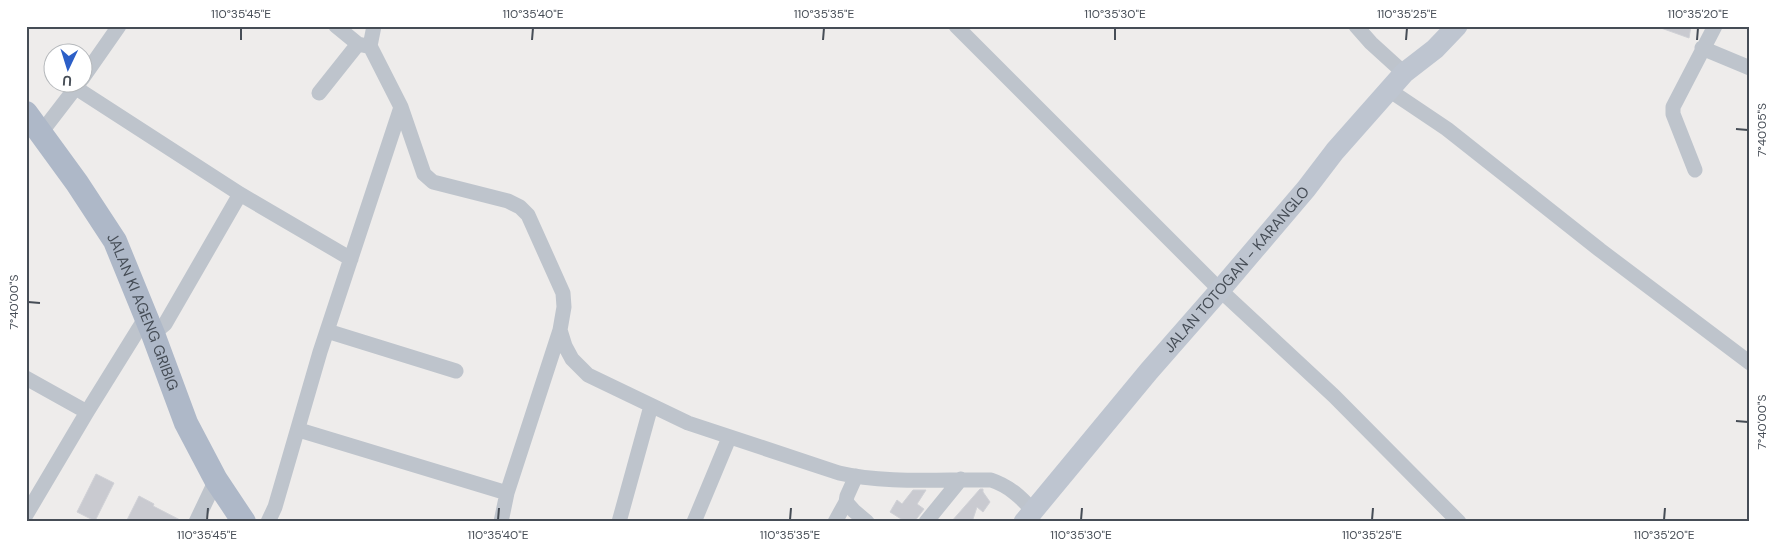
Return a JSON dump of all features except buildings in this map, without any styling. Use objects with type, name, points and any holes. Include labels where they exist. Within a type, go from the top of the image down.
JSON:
[{"type":"main road","name":"JALAN TOTOGAN - KARANGLO","points":[[1029,516],[1143,378],[1306,189],[1335,151],[1396,82],[1435,49],[1457,26]]},
{"type":"main road","name":"JALAN KI AGENG GRIBIG","points":[[31,124],[77,183],[115,241],[150,326],[186,423],[216,480],[244,522]]},
{"type":"street","points":[[92,65],[119,26]]},
{"type":"street","points":[[336,26],[364,45],[401,107],[424,174],[433,182],[508,201],[520,207],[528,215],[563,293],[564,308],[560,330],[507,493],[501,522]]},
{"type":"street","points":[[319,93],[364,45],[374,26]]},
{"type":"street","points":[[956,26],[1220,290],[1334,396],[1459,522]]},
{"type":"street","points":[[1356,26],[1371,43],[1396,82],[1448,129],[1600,250],[1750,363]]},
{"type":"street","points":[[1695,170],[1673,114],[1673,107],[1715,26]]},
{"type":"street","points":[[1702,48],[1750,68]]},
{"type":"street","points":[[92,91],[240,194],[351,259]]},
{"type":"street","points":[[31,124],[69,92]]},
{"type":"street","points":[[268,522],[275,507],[328,331],[401,107]]},
{"type":"street","points":[[26,516],[87,412],[150,326],[165,324],[240,194]]},
{"type":"street","points":[[560,330],[564,346],[572,359],[588,375],[688,423],[839,473],[918,480],[991,480],[1015,492],[1029,516]]},
{"type":"street","points":[[328,331],[456,371]]},
{"type":"street","points":[[26,378],[87,412]]},
{"type":"street","points":[[619,522],[651,406]]},
{"type":"street","points":[[299,430],[507,493]]},
{"type":"street","points":[[700,520],[729,438]]},
{"type":"street","points":[[835,522],[846,502],[856,476]]},
{"type":"street","points":[[926,522],[961,479]]},
{"type":"street","points":[[196,522],[216,480]]},
{"type":"street","points":[[846,502],[867,522]]}]
